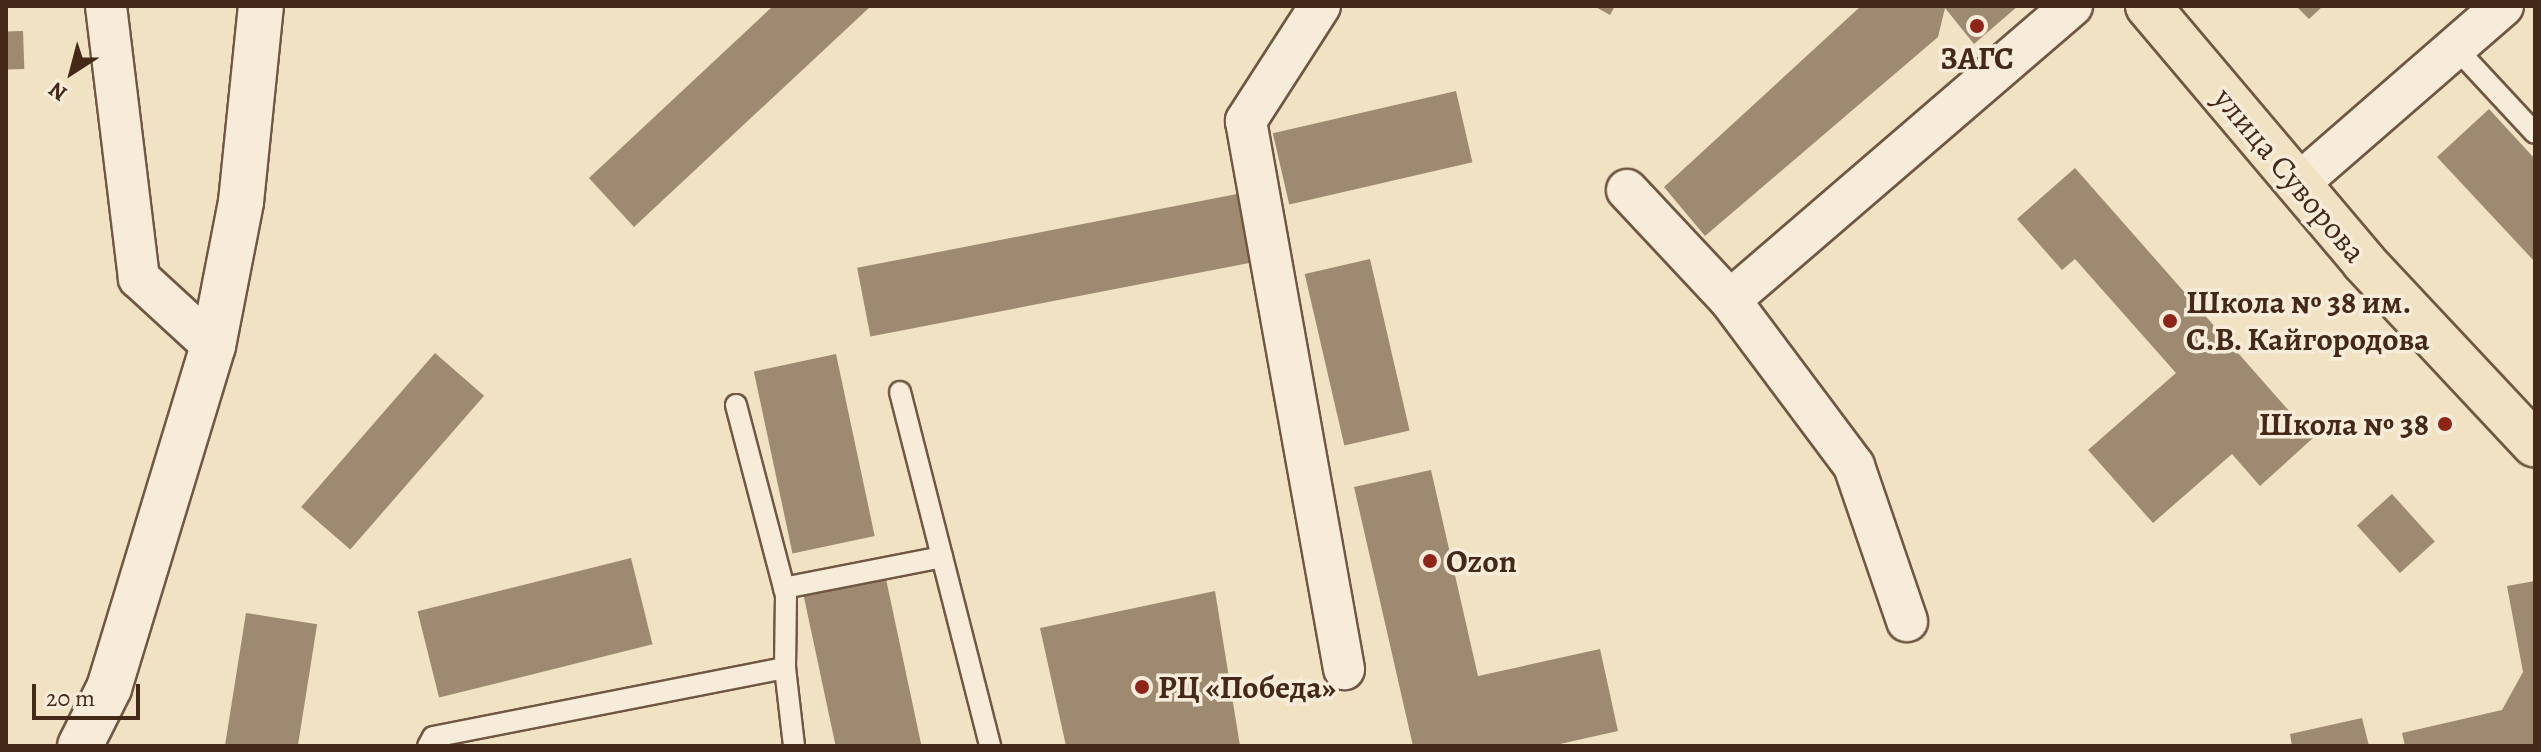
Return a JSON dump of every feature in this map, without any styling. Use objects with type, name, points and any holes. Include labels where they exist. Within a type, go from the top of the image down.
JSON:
[{"type":"main road","name":"улица Суворова","points":[[2148,6],[2297,185],[2535,445]]},
{"type":"street","points":[[106,6],[139,278],[213,346]]},
{"type":"street","points":[[80,746],[109,688],[213,346],[241,202],[261,6]]},
{"type":"street","points":[[1320,6],[1246,121],[1344,669]]},
{"type":"street","points":[[1730,300],[2072,6]]},
{"type":"street","points":[[2297,185],[2503,6]]},
{"type":"street","points":[[1627,190],[1730,300],[1854,466],[1907,621]]},
{"type":"lane","points":[[2455,47],[2535,133]]},
{"type":"lane","points":[[900,392],[990,746]]},
{"type":"lane","points":[[736,405],[784,588],[785,668],[794,746]]},
{"type":"lane","points":[[784,588],[942,557]]},
{"type":"lane","points":[[428,746],[433,737],[785,668]]},
{"type":"building","points":[[773,6],[871,6],[634,227],[589,178]]},
{"type":"building","points":[[1594,6],[1615,6],[1610,15]]},
{"type":"building","points":[[1861,6],[2018,6],[1974,44],[1945,8],[1938,37],[1705,236],[1664,187]]},
{"type":"building","points":[[2296,6],[2323,6],[2309,19]]},
{"type":"building","points":[[23,31],[24,69],[7,70],[6,32]]},
{"type":"building","points":[[1456,91],[1472,162],[1289,204],[1273,133]]},
{"type":"building","points":[[2489,109],[2535,159],[2535,262],[2437,157]]},
{"type":"building","name":"Школа № 38 им. С.В. Кайгородова","points":[[2075,168],[2313,438],[2260,486],[2232,454],[2153,523],[2088,450],[2176,373],[2075,259],[2062,270],[2017,219]]},
{"type":"building","points":[[1237,194],[1250,263],[870,337],[857,268]]},
{"type":"building","points":[[1370,259],[1410,430],[1344,446],[1305,274]]},
{"type":"building","points":[[435,353],[484,396],[350,550],[301,507]]},
{"type":"building","points":[[836,354],[875,536],[793,553],[754,371]]},
{"type":"building","points":[[1431,470],[1478,676],[1600,649],[1618,731],[1551,746],[1413,746],[1354,487]]},
{"type":"building","points":[[2392,494],[2435,542],[2400,573],[2357,525]]},
{"type":"building","points":[[631,558],[653,644],[439,698],[418,611]]},
{"type":"building","points":[[886,579],[921,746],[836,746],[804,596]]},
{"type":"building","points":[[2535,581],[2535,746],[2405,746],[2402,733],[2502,710],[2523,672],[2507,586]]},
{"type":"building","name":"РЦ «Победа»","points":[[1215,591],[1240,746],[1066,746],[1040,628]]},
{"type":"building","points":[[246,613],[317,624],[298,746],[225,746]]},
{"type":"building","points":[[2362,718],[2369,746],[2292,746],[2290,734]]},
{"type":"place","name":"ЗАГС","points":[[1977,26]]},
{"type":"place","name":"Школа № 38 им. С.В. Кайгородова","points":[[2170,321]]},
{"type":"place","name":"Школа № 38","points":[[2445,424]]},
{"type":"place","name":"Ozon","points":[[1430,561]]},
{"type":"place","name":"РЦ «Победа»","points":[[1142,687]]}]
